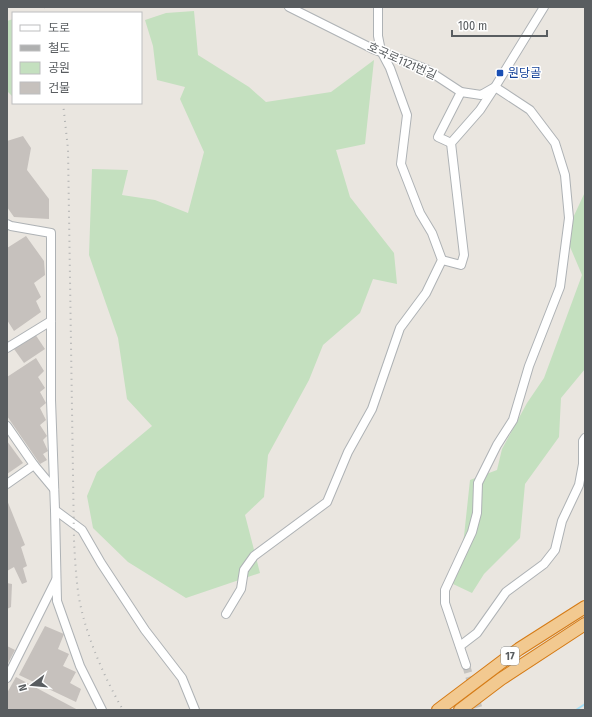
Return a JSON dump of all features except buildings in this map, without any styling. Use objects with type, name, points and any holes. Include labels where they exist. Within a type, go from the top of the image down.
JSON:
[{"type":"highway","name":"17","points":[[438,710],[519,649],[585,607]]},
{"type":"highway","name":"17","points":[[460,710],[501,679],[585,624]]},
{"type":"street","name":"호국로1121번길","points":[[289,7],[381,51],[426,69],[461,92],[481,95],[495,87]]},
{"type":"street","points":[[226,614],[242,589],[244,570],[254,556],[327,502],[348,452],[372,409],[400,328],[426,293],[442,260],[432,233],[420,213],[401,164],[407,115],[390,68],[381,51],[378,36],[378,7]]},
{"type":"street","points":[[442,260],[461,266],[464,255],[451,143],[480,110],[544,7]]},
{"type":"street","points":[[466,665],[445,603],[445,590],[472,532],[477,512],[478,483],[497,445],[513,420],[529,366],[560,287],[569,218],[565,175],[555,143],[530,110],[495,87]]},
{"type":"street","points":[[451,143],[438,137],[461,92]]},
{"type":"street","points":[[7,224],[51,233],[51,400],[57,601],[80,666],[102,710]]},
{"type":"street","points":[[7,348],[51,321]]},
{"type":"street","points":[[7,426],[34,465],[54,489]]},
{"type":"street","points":[[460,646],[477,634],[506,592],[544,564],[555,550],[562,521],[579,485],[583,464],[583,441],[585,438]]},
{"type":"street","points":[[7,484],[34,465]]},
{"type":"street","points":[[55,510],[82,530],[101,563],[145,630],[182,678],[195,710]]},
{"type":"street","points":[[7,678],[57,580]]},
{"type":"green space","points":[[194,11],[198,55],[249,87],[266,102],[331,92],[374,60],[365,144],[336,150],[350,197],[394,253],[397,284],[373,279],[360,313],[323,345],[309,380],[268,455],[264,497],[245,515],[260,573],[186,598],[128,562],[93,528],[87,496],[97,472],[152,426],[127,399],[118,338],[89,255],[92,169],[128,170],[122,195],[155,200],[188,213],[204,152],[180,99],[185,87],[157,80],[153,46],[145,20],[166,13]]},
{"type":"green space","points":[[12,19],[12,96],[7,91],[7,21]]},
{"type":"green space","points":[[585,192],[585,369],[561,398],[559,437],[525,484],[520,538],[484,574],[472,593],[453,584],[464,536],[470,480],[497,470],[502,449],[527,403],[544,378],[582,275],[565,235]]},
{"type":"waterway","points":[[576,710],[585,704]]},
{"type":"tunnel","points":[[466,665],[479,710]]},
{"type":"railway","points":[[45,7],[47,12]]},
{"type":"railway","points":[[63,104],[68,149],[74,540],[76,576],[82,612],[96,656],[123,710]]},
{"type":"place","name":"원당골","points":[[500,73]]}]
